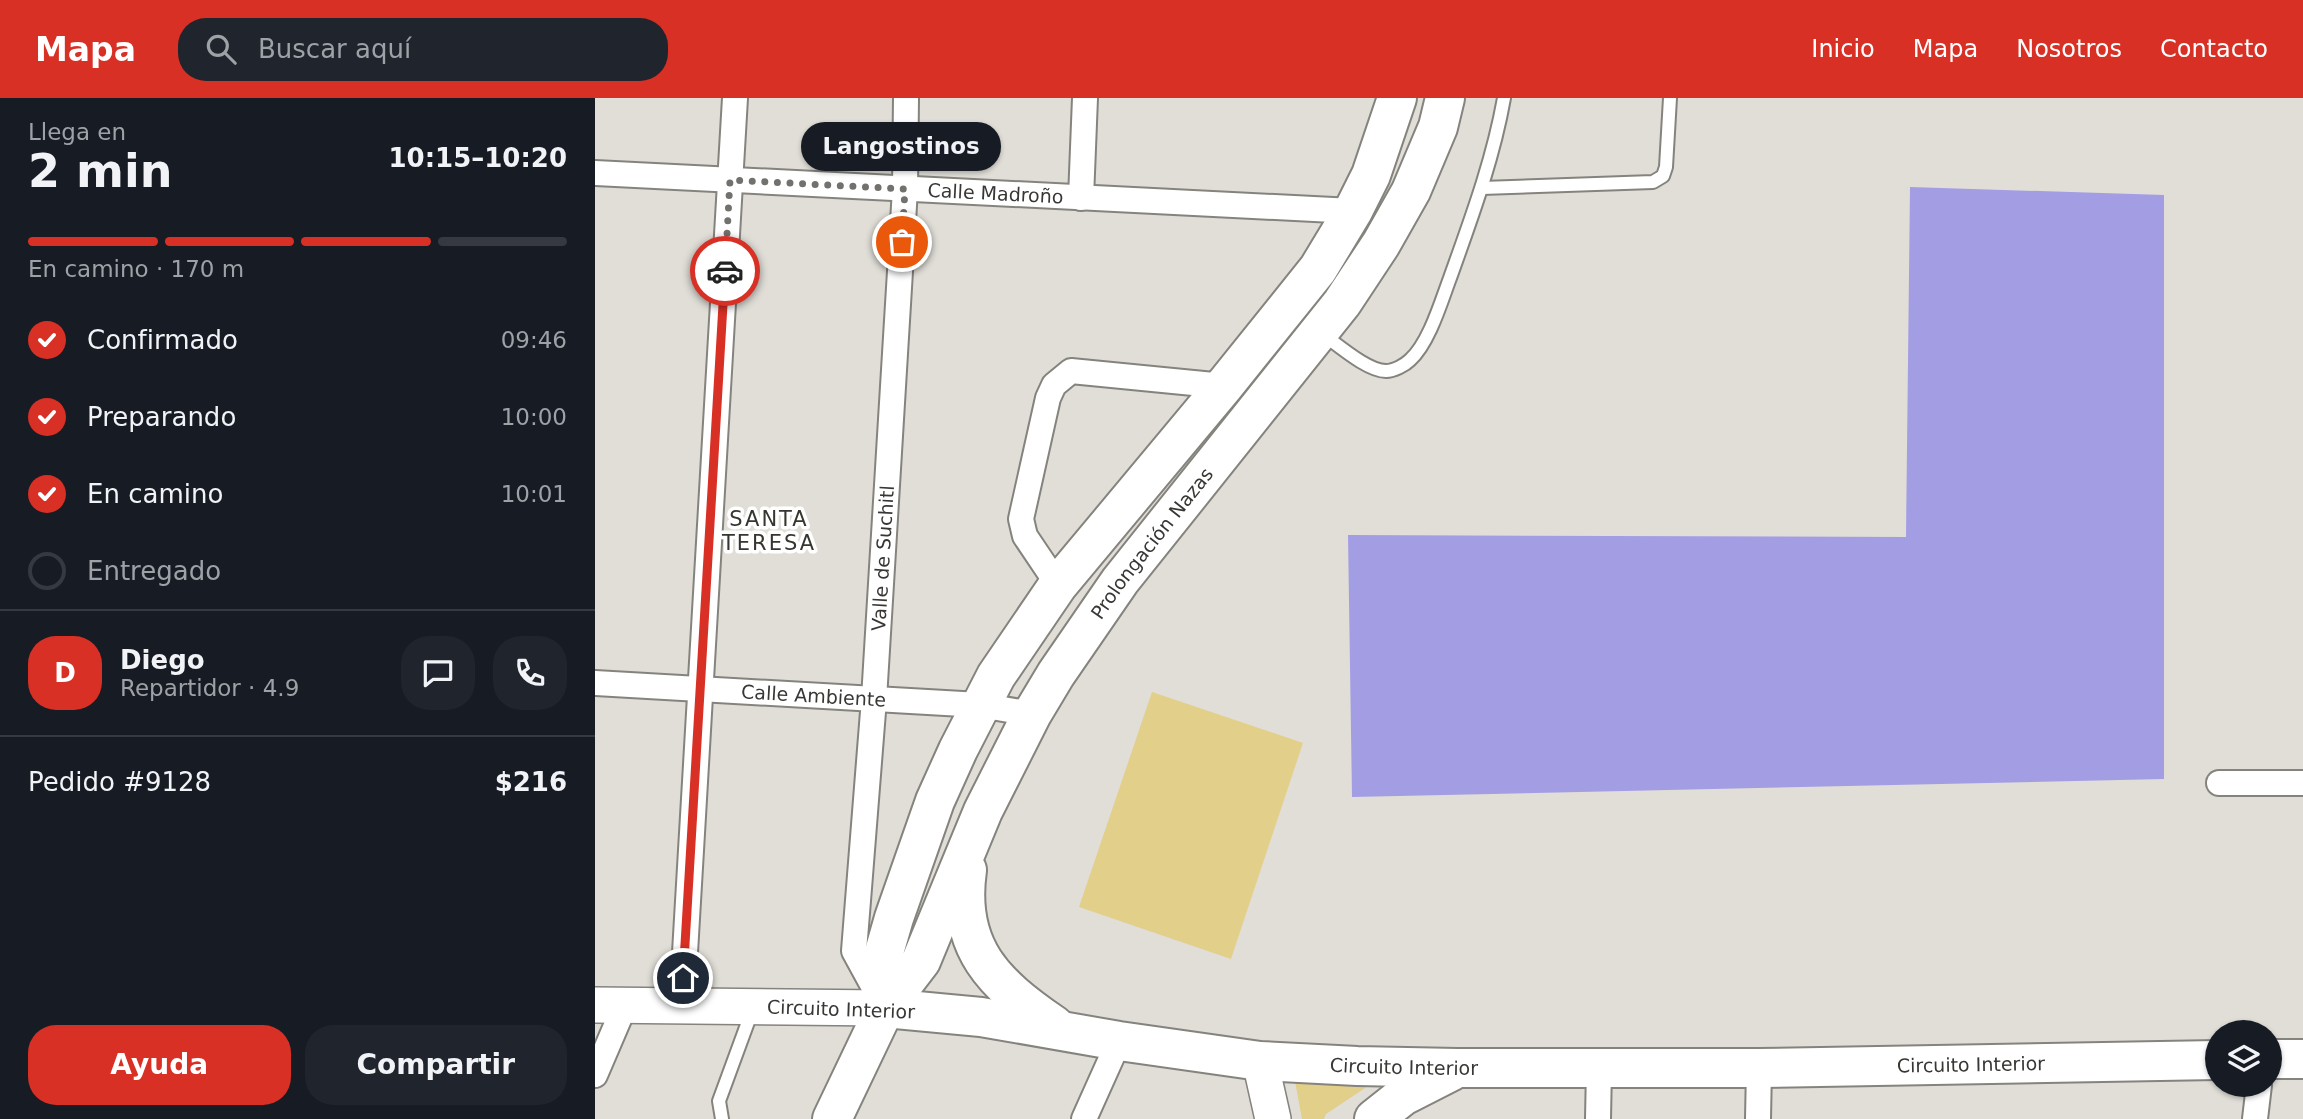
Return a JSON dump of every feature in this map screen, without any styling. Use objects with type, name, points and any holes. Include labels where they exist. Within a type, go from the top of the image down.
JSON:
[{"type":"main road","name":"Prolongación Nazas","points":[[832,1119],[884,1008],[921,961],[983,811],[1056,674],[1306,317],[1318,268],[1353,211],[1371,175],[1397,98]]},
{"type":"main road","name":"Prolongación Nazas","points":[[884,1008],[881,963],[935,801],[980,705],[1021,636],[1058,585],[1224,386],[1306,317],[1342,303],[1411,191],[1437,127],[1445,98]]},
{"type":"main road","points":[[970,843],[964,906],[975,948],[1002,986],[1062,1030]]},
{"type":"main road","name":"Circuito Interior","points":[[610,1005],[884,1008],[981,1017],[1119,1041],[1260,1061],[1457,1068],[1759,1068],[2205,1060]]},
{"type":"main road","points":[[2282,1059],[2303,1059]]},
{"type":"main road","points":[[1260,1061],[1273,1119]]},
{"type":"main road","points":[[1374,1119],[1403,1096],[1457,1068]]},
{"type":"street","points":[[682,1004],[735,98]]},
{"type":"street","name":"Valle de Suchitl","points":[[884,1008],[854,951],[874,699],[905,189],[907,98]]},
{"type":"street","points":[[1081,198],[1085,98]]},
{"type":"street","name":"Calle Madroño","points":[[595,173],[1353,211]]},
{"type":"street","points":[[1058,585],[1025,537],[1021,519],[1048,398],[1054,385],[1071,371],[1224,386]]},
{"type":"street","name":"Calle Ambiente","points":[[595,683],[980,705],[1033,714]]},
{"type":"street","points":[[2219,783],[2303,783]]},
{"type":"street","points":[[595,1075],[610,1005]]},
{"type":"street","points":[[1084,1119],[1119,1041]]},
{"type":"street","points":[[1598,1119],[1599,1068]]},
{"type":"street","points":[[1758,1119],[1759,1068]]},
{"type":"street","points":[[2255,1119],[2258,1097]]},
{"type":"lane","points":[[1306,317],[1363,362],[1385,371],[1400,367],[1410,360],[1423,342],[1442,300],[1482,188],[1504,98]]},
{"type":"lane","points":[[1482,188],[1653,182],[1663,176],[1666,167],[1670,98]]},
{"type":"lane","points":[[722,1119],[719,1101],[754,1005]]},
{"type":"shaded area","points":[[1152,692],[1303,743],[1231,959],[1079,907]]},
{"type":"shaded area","points":[[1295,1081],[1374,1082],[1326,1114],[1324,1119],[1302,1119]]},
{"type":"building","points":[[1910,187],[2164,195],[2164,779],[1352,797],[1348,535],[1906,537]]},
{"type":"way so far","points":[[725,271],[730,180],[905,189],[902,242]]},
{"type":"place","name":"Langostinos","points":[[902,242]]},
{"type":"district","name":"SANTA TERESA","points":[[769,531]]},
{"type":"route","points":[[683,978],[725,271]]}]
